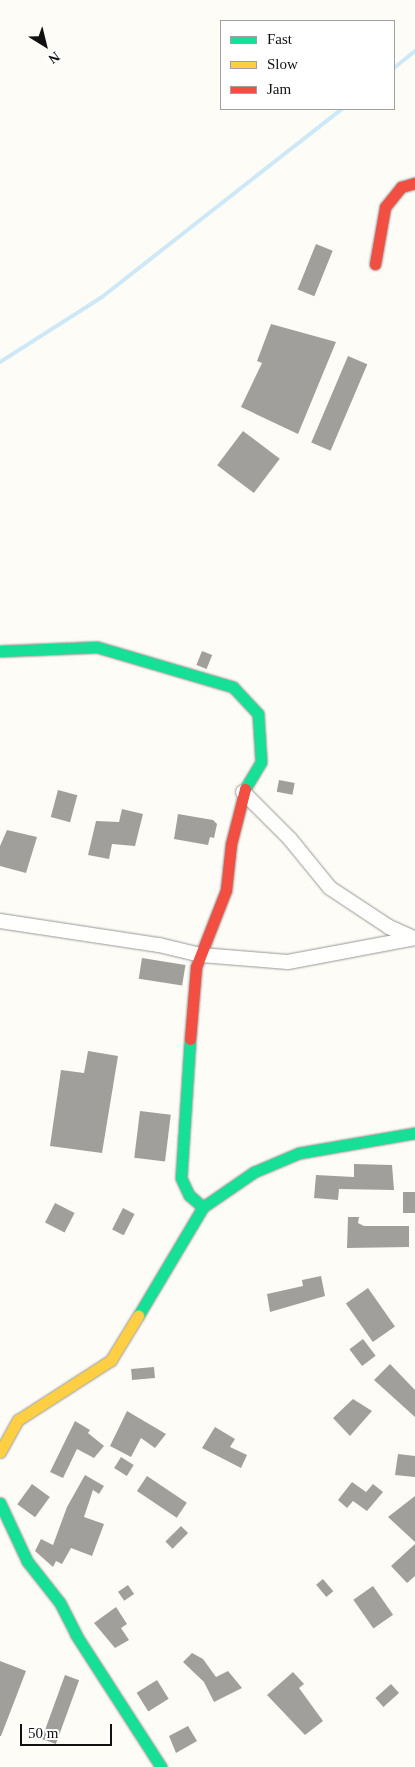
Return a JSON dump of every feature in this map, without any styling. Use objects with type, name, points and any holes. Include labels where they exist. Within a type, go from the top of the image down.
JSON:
[{"type":"street","points":[[375,264],[385,207],[401,187],[415,183]]},
{"type":"street","points":[[0,651],[97,648],[233,687],[258,714],[261,762],[243,792],[231,844],[226,890],[218,919],[196,968],[179,1134],[181,1178],[189,1195],[203,1207]]},
{"type":"street","points":[[243,792],[290,839],[330,888],[389,927],[414,938]]},
{"type":"street","points":[[0,921],[160,945],[201,955],[288,962],[414,938]]},
{"type":"street","points":[[1,1445],[18,1420],[111,1360],[203,1207],[254,1172],[299,1153],[415,1136]]},
{"type":"street","points":[[1,1510],[27,1561],[60,1603],[76,1635],[161,1767]]},
{"type":"building","points":[[316,244],[333,251],[314,296],[298,289]]},
{"type":"building","points":[[271,324],[336,342],[298,434],[241,407],[262,363],[257,361]]},
{"type":"building","points":[[348,356],[367,364],[331,451],[311,443]]},
{"type":"building","points":[[243,431],[280,459],[254,493],[217,465]]},
{"type":"building","points":[[202,651],[212,655],[207,669],[196,665]]},
{"type":"building","points":[[279,780],[295,783],[292,795],[277,792]]},
{"type":"building","points":[[58,790],[77,795],[70,822],[51,817]]},
{"type":"building","points":[[122,809],[143,814],[135,846],[112,844],[109,859],[88,855],[96,821],[119,822]]},
{"type":"building","points":[[178,814],[213,820],[217,824],[214,838],[210,837],[208,845],[174,839]]},
{"type":"building","points":[[7,830],[37,837],[26,873],[0,866],[0,846]]},
{"type":"building","points":[[142,958],[185,965],[182,986],[139,979]]},
{"type":"building","points":[[88,1051],[118,1056],[102,1153],[50,1146],[61,1070],[84,1073]]},
{"type":"building","points":[[140,1111],[171,1115],[165,1161],[134,1158]]},
{"type":"building","points":[[354,1164],[392,1165],[394,1190],[339,1189],[338,1200],[314,1198],[316,1175],[354,1177]]},
{"type":"building","points":[[403,1192],[415,1192],[415,1213],[403,1213]]},
{"type":"building","points":[[55,1203],[75,1213],[65,1233],[45,1223]]},
{"type":"building","points":[[123,1208],[135,1214],[124,1235],[112,1229]]},
{"type":"building","points":[[348,1217],[359,1217],[358,1223],[364,1226],[409,1226],[409,1247],[347,1248]]},
{"type":"building","points":[[321,1276],[325,1296],[270,1312],[267,1294],[303,1286],[302,1280]]},
{"type":"building","points":[[368,1288],[395,1327],[373,1342],[346,1303]]},
{"type":"building","points":[[363,1339],[376,1356],[362,1366],[349,1349]]},
{"type":"building","points":[[390,1364],[415,1390],[415,1417],[374,1380]]},
{"type":"building","points":[[154,1367],[155,1378],[132,1380],[131,1369]]},
{"type":"building","points":[[353,1399],[372,1411],[350,1436],[333,1418]]},
{"type":"building","points":[[127,1411],[166,1434],[155,1448],[141,1438],[131,1457],[110,1446]]},
{"type":"building","points":[[75,1421],[90,1430],[88,1433],[104,1446],[94,1458],[77,1449],[63,1478],[50,1472]]},
{"type":"building","points":[[215,1427],[235,1439],[230,1447],[247,1455],[241,1468],[202,1448]]},
{"type":"building","points":[[398,1454],[415,1456],[415,1477],[395,1475]]},
{"type":"building","points":[[121,1457],[134,1465],[127,1476],[114,1468]]},
{"type":"building","points":[[85,1475],[104,1486],[99,1494],[93,1490],[84,1517],[104,1524],[92,1556],[71,1548],[62,1564],[56,1561],[53,1567],[35,1551],[41,1539],[53,1545],[67,1507]]},
{"type":"building","points":[[147,1476],[187,1503],[177,1518],[137,1491]]},
{"type":"building","points":[[352,1482],[366,1492],[373,1484],[383,1492],[367,1511],[353,1501],[347,1508],[338,1500]]},
{"type":"building","points":[[32,1484],[50,1497],[35,1517],[17,1504]]},
{"type":"building","points":[[415,1496],[415,1542],[388,1517]]},
{"type":"building","points":[[181,1526],[188,1533],[173,1549],[165,1542]]},
{"type":"building","points":[[415,1544],[415,1576],[407,1583],[391,1566]]},
{"type":"building","points":[[323,1579],[333,1591],[326,1597],[316,1585]]},
{"type":"building","points":[[128,1585],[134,1594],[124,1601],[118,1592]]},
{"type":"building","points":[[373,1586],[393,1615],[373,1628],[353,1600]]},
{"type":"building","points":[[116,1607],[127,1624],[121,1628],[129,1640],[115,1648],[94,1623]]},
{"type":"building","points":[[192,1653],[203,1659],[216,1677],[228,1671],[242,1688],[214,1702],[204,1682],[183,1662]]},
{"type":"building","points":[[0,1661],[26,1671],[1,1736],[0,1736]]},
{"type":"building","points":[[293,1672],[304,1684],[299,1688],[323,1721],[305,1735],[267,1695]]},
{"type":"building","points":[[65,1675],[79,1680],[56,1744],[42,1739]]},
{"type":"building","points":[[157,1680],[169,1699],[148,1711],[137,1693]]},
{"type":"building","points":[[391,1684],[399,1693],[383,1707],[375,1698]]},
{"type":"building","points":[[188,1726],[197,1741],[176,1753],[169,1736]]},
{"type":"waterway","points":[[395,67],[415,51]]},
{"type":"waterway","points":[[0,362],[102,297],[341,110]]},
{"type":"traffic: fast","points":[[0,651],[97,647],[233,687],[258,714],[261,762],[245,789]]},
{"type":"traffic: fast","points":[[190,1039],[181,1178],[189,1195],[203,1207]]},
{"type":"traffic: fast","points":[[138,1316],[203,1207],[254,1172],[299,1153],[415,1133]]},
{"type":"traffic: fast","points":[[0,1503],[27,1561],[60,1603],[76,1635],[161,1767]]},
{"type":"traffic: slow","points":[[0,1452],[18,1420],[111,1360],[138,1316]]},
{"type":"traffic: jam","points":[[375,264],[385,207],[401,187],[415,183]]},
{"type":"traffic: jam","points":[[190,1039],[196,967],[226,890],[231,844],[245,789]]}]
